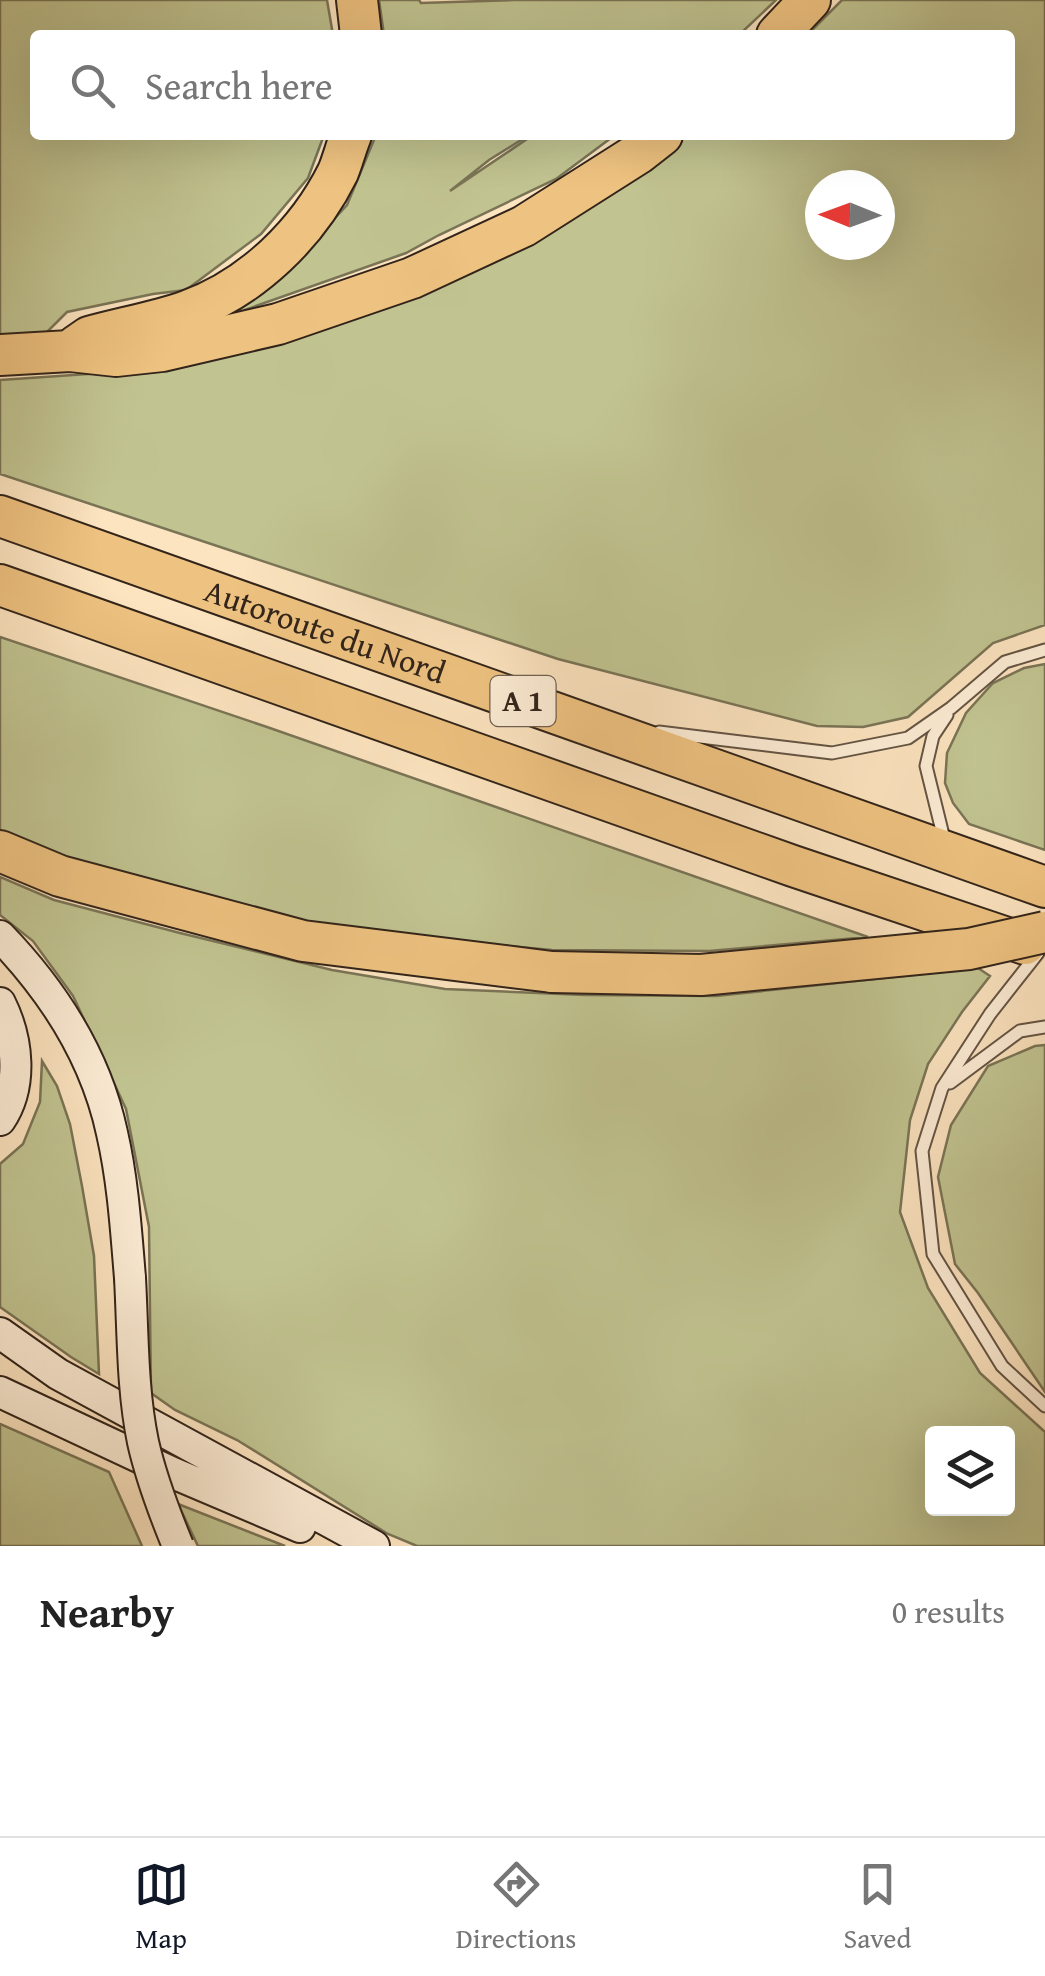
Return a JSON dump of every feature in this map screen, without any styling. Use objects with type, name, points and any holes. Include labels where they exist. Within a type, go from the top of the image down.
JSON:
[{"type":"highway","points":[[357,0],[360,30]]},
{"type":"highway","points":[[783,30],[810,0]]},
{"type":"highway","points":[[70,351],[89,337],[188,311],[230,291],[264,266],[308,221],[338,171],[348,140]]},
{"type":"highway","points":[[0,355],[70,351],[116,356],[162,351],[278,324],[412,278],[524,226],[656,140]]},
{"type":"highway","name":"Autoroute du Nord","points":[[0,516],[1045,887]]},
{"type":"highway","name":"Autoroute du Nord","points":[[0,585],[793,866],[1044,944]]},
{"type":"highway","points":[[0,851],[60,876],[303,941],[552,972],[701,975],[1044,944]]},
{"type":"main road","points":[[0,936],[26,963],[62,1012],[97,1085],[112,1129],[126,1224],[143,1440],[161,1506],[178,1546]]},
{"type":"main road","points":[[0,1004],[16,1060],[11,1098],[0,1120]]},
{"type":"main road","points":[[0,1333],[58,1374],[374,1546]]},
{"type":"main road","points":[[0,1392],[173,1473],[345,1546]]},
{"type":"lane","points":[[590,724],[832,752],[908,738],[952,708],[1005,662],[1045,650]]},
{"type":"lane","points":[[948,853],[926,766],[933,736],[952,708]]},
{"type":"lane","points":[[1044,944],[990,1014],[942,1088],[922,1151],[933,1254],[1002,1366],[1045,1406]]},
{"type":"lane","points":[[942,1088],[1020,1030],[1045,1027]]},
{"type":"green space","points":[[0,0],[327,0],[332,30],[30,30],[30,140],[322,140],[308,178],[261,234],[186,290],[67,312],[46,333],[0,337]]},
{"type":"green space","points":[[379,0],[776,0],[744,30],[383,30]]},
{"type":"green space","points":[[842,0],[1045,0],[1045,625],[993,643],[908,717],[863,727],[817,726],[558,659],[0,474],[0,380],[161,369],[570,213],[675,140],[1015,140],[1015,30],[812,30]]},
{"type":"green space","points":[[374,140],[521,140],[450,191],[526,140],[608,140],[556,179],[406,253],[222,318],[295,261],[347,205]]},
{"type":"green space","points":[[0,637],[868,937],[709,951],[552,950],[288,926],[52,855],[0,832]]},
{"type":"green space","points":[[1045,664],[1045,850],[969,824],[953,803],[945,783],[947,753],[966,713],[993,683],[1024,668]]},
{"type":"green space","points":[[0,877],[54,900],[180,933],[332,970],[445,989],[716,996],[978,968],[990,976],[928,1064],[910,1120],[900,1212],[928,1288],[980,1373],[1045,1432],[1045,1546],[417,1546],[388,1534],[237,1440],[175,1410],[151,1393],[149,1227],[126,1109],[73,996],[33,941],[0,915]]},
{"type":"green space","points":[[1045,1045],[1045,1392],[955,1264],[938,1177],[951,1125],[988,1066]]},
{"type":"green space","points":[[42,1061],[57,1086],[70,1124],[82,1186],[94,1256],[99,1374],[0,1307],[0,1164],[23,1144],[40,1102]]},
{"type":"green space","points":[[0,1424],[109,1472],[142,1546],[0,1546]]},
{"type":"green space","points":[[178,1504],[285,1546],[198,1546]]}]
